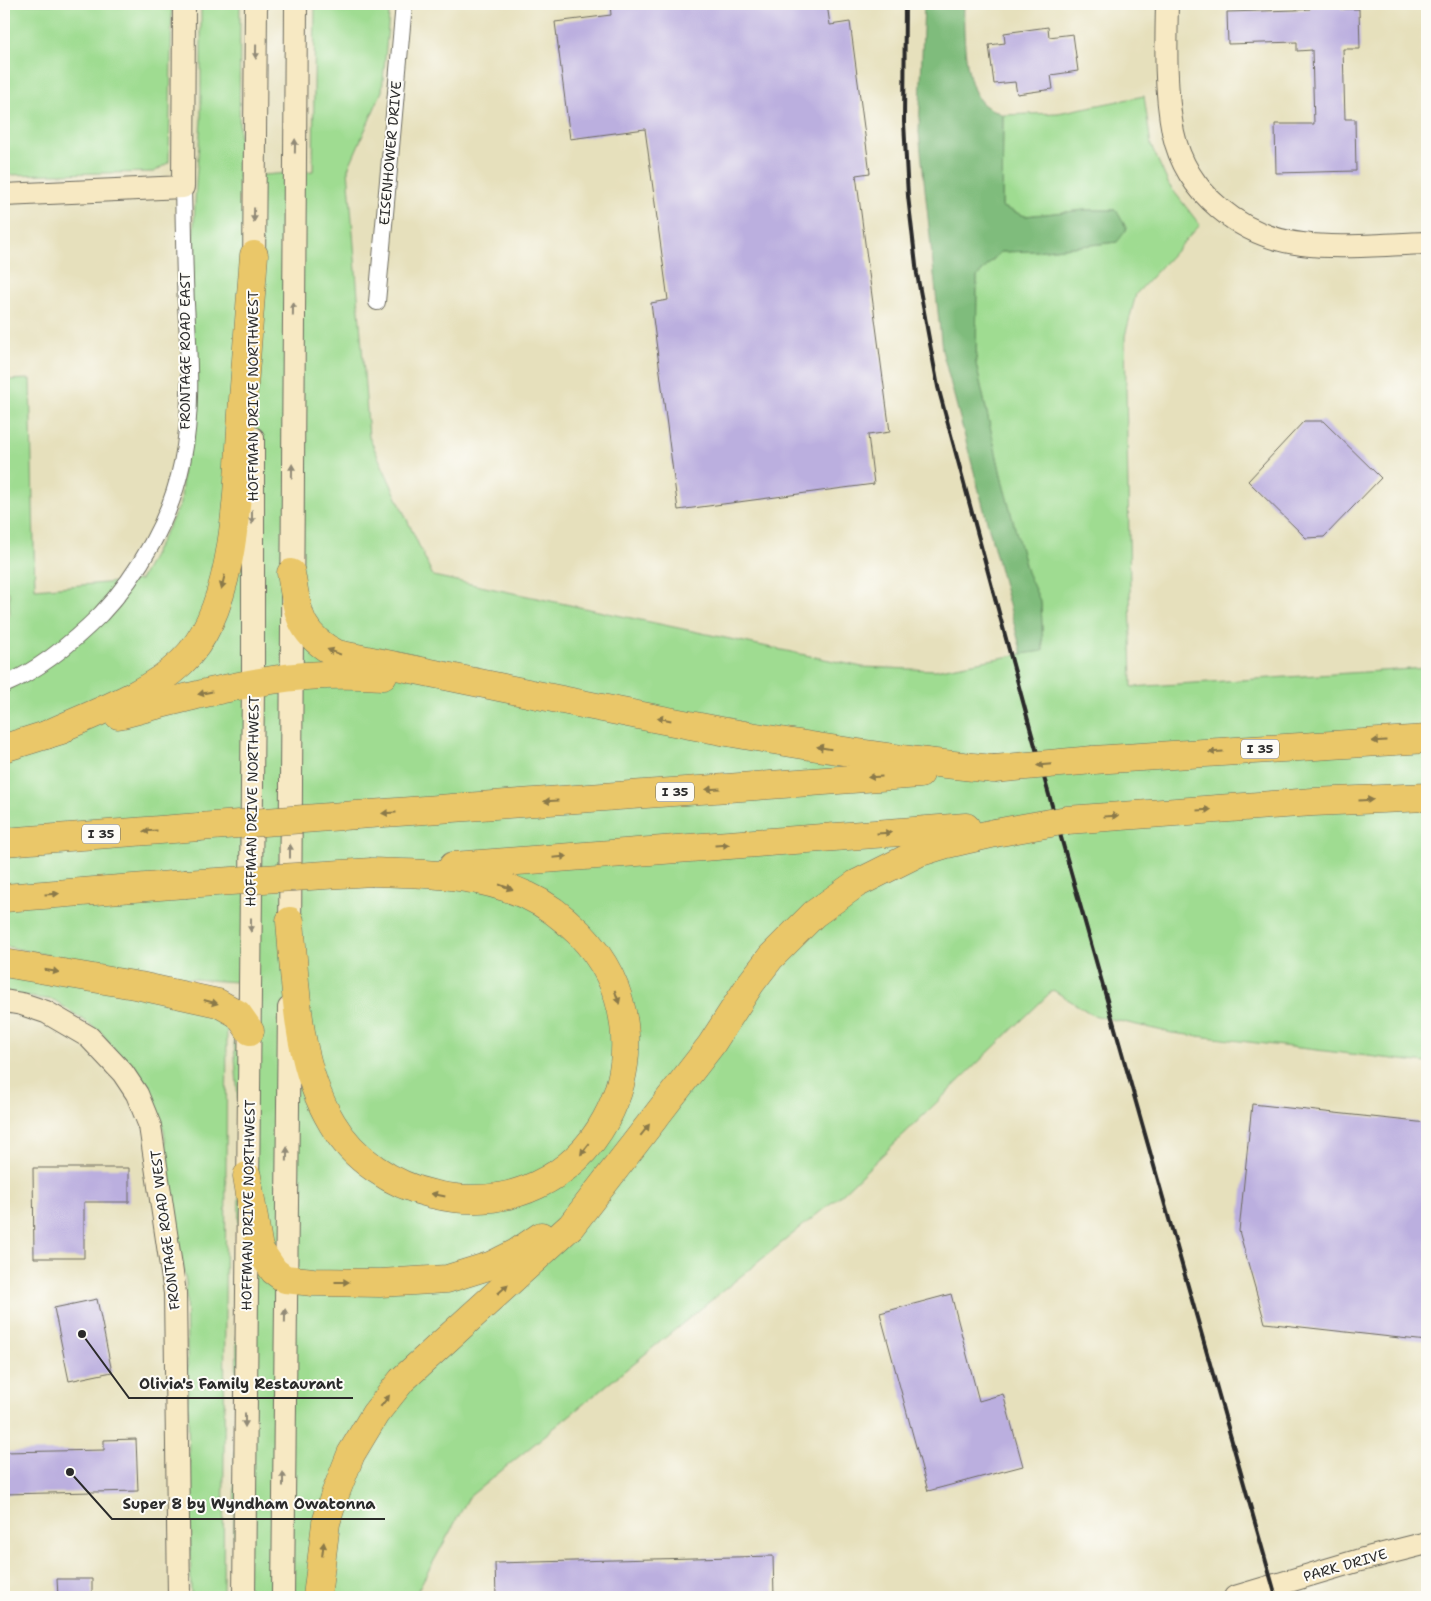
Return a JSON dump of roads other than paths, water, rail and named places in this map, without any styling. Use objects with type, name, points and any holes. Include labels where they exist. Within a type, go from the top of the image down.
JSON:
[{"type":"highway","points":[[46,735],[140,691],[160,679],[183,662],[202,637],[216,610],[224,578],[235,509],[254,255]]},
{"type":"highway","points":[[291,573],[298,614],[306,631],[314,640],[337,654],[501,688],[868,755],[994,769]]},
{"type":"highway","points":[[4,748],[196,695],[291,677],[387,676],[501,688]]},
{"type":"highway","name":"I 35","points":[[4,842],[994,769],[1092,760],[1427,739]]},
{"type":"highway","points":[[4,898],[996,829],[1067,820],[1155,813],[1427,797]]},
{"type":"highway","points":[[317,1597],[326,1522],[351,1454],[375,1414],[402,1380],[571,1226],[711,1045],[751,983],[771,957],[814,914],[856,884],[918,854],[996,829]]},
{"type":"highway","points":[[290,921],[298,1011],[306,1056],[319,1096],[332,1124],[349,1146],[369,1164],[392,1180],[416,1190],[442,1197],[466,1200],[492,1199],[540,1186],[581,1155],[610,1111],[620,1086],[624,1060],[621,1008],[602,962],[570,924],[548,906],[495,883],[460,875],[372,872]]},
{"type":"highway","points":[[4,963],[140,986],[218,1004],[238,1014],[250,1031]]},
{"type":"highway","points":[[248,1176],[259,1248],[274,1271],[285,1279],[313,1282],[419,1282],[469,1274],[516,1254],[540,1237],[621,1162]]},
{"type":"main road","name":"FRONTAGE ROAD EAST","points":[[184,4],[184,187]]},
{"type":"main road","name":"HOFFMAN DRIVE NORTHWEST","points":[[244,1597],[253,684],[256,4]]},
{"type":"main road","points":[[283,1597],[296,4]]},
{"type":"main road","points":[[1167,4],[1168,82],[1174,133],[1182,157],[1191,175],[1218,209],[1257,232],[1278,240],[1303,245],[1427,243]]},
{"type":"main road","points":[[4,195],[184,187]]},
{"type":"main road","name":"FRONTAGE ROAD WEST","points":[[4,1001],[22,1004],[46,1012],[89,1037],[123,1073],[137,1094],[150,1126],[175,1293],[179,1597]]},
{"type":"main road","name":"PARK DRIVE","points":[[1235,1597],[1360,1560],[1427,1543]]},
{"type":"street","name":"EISENHOWER DRIVE","points":[[377,302],[404,4]]},
{"type":"street","name":"FRONTAGE ROAD EAST","points":[[4,685],[21,678],[58,654],[84,632],[117,598],[144,555],[174,494],[182,462],[188,404],[184,187]]},
{"type":"railway","points":[[905,4],[904,122],[908,196],[917,274],[938,387],[1032,735],[1276,1597]]},
{"type":"place","name":"Olivia's Family Restaurant","points":[[82,1334]]},
{"type":"place","name":"Super 8 by Wyndham Owatonna","points":[[70,1472]]}]
